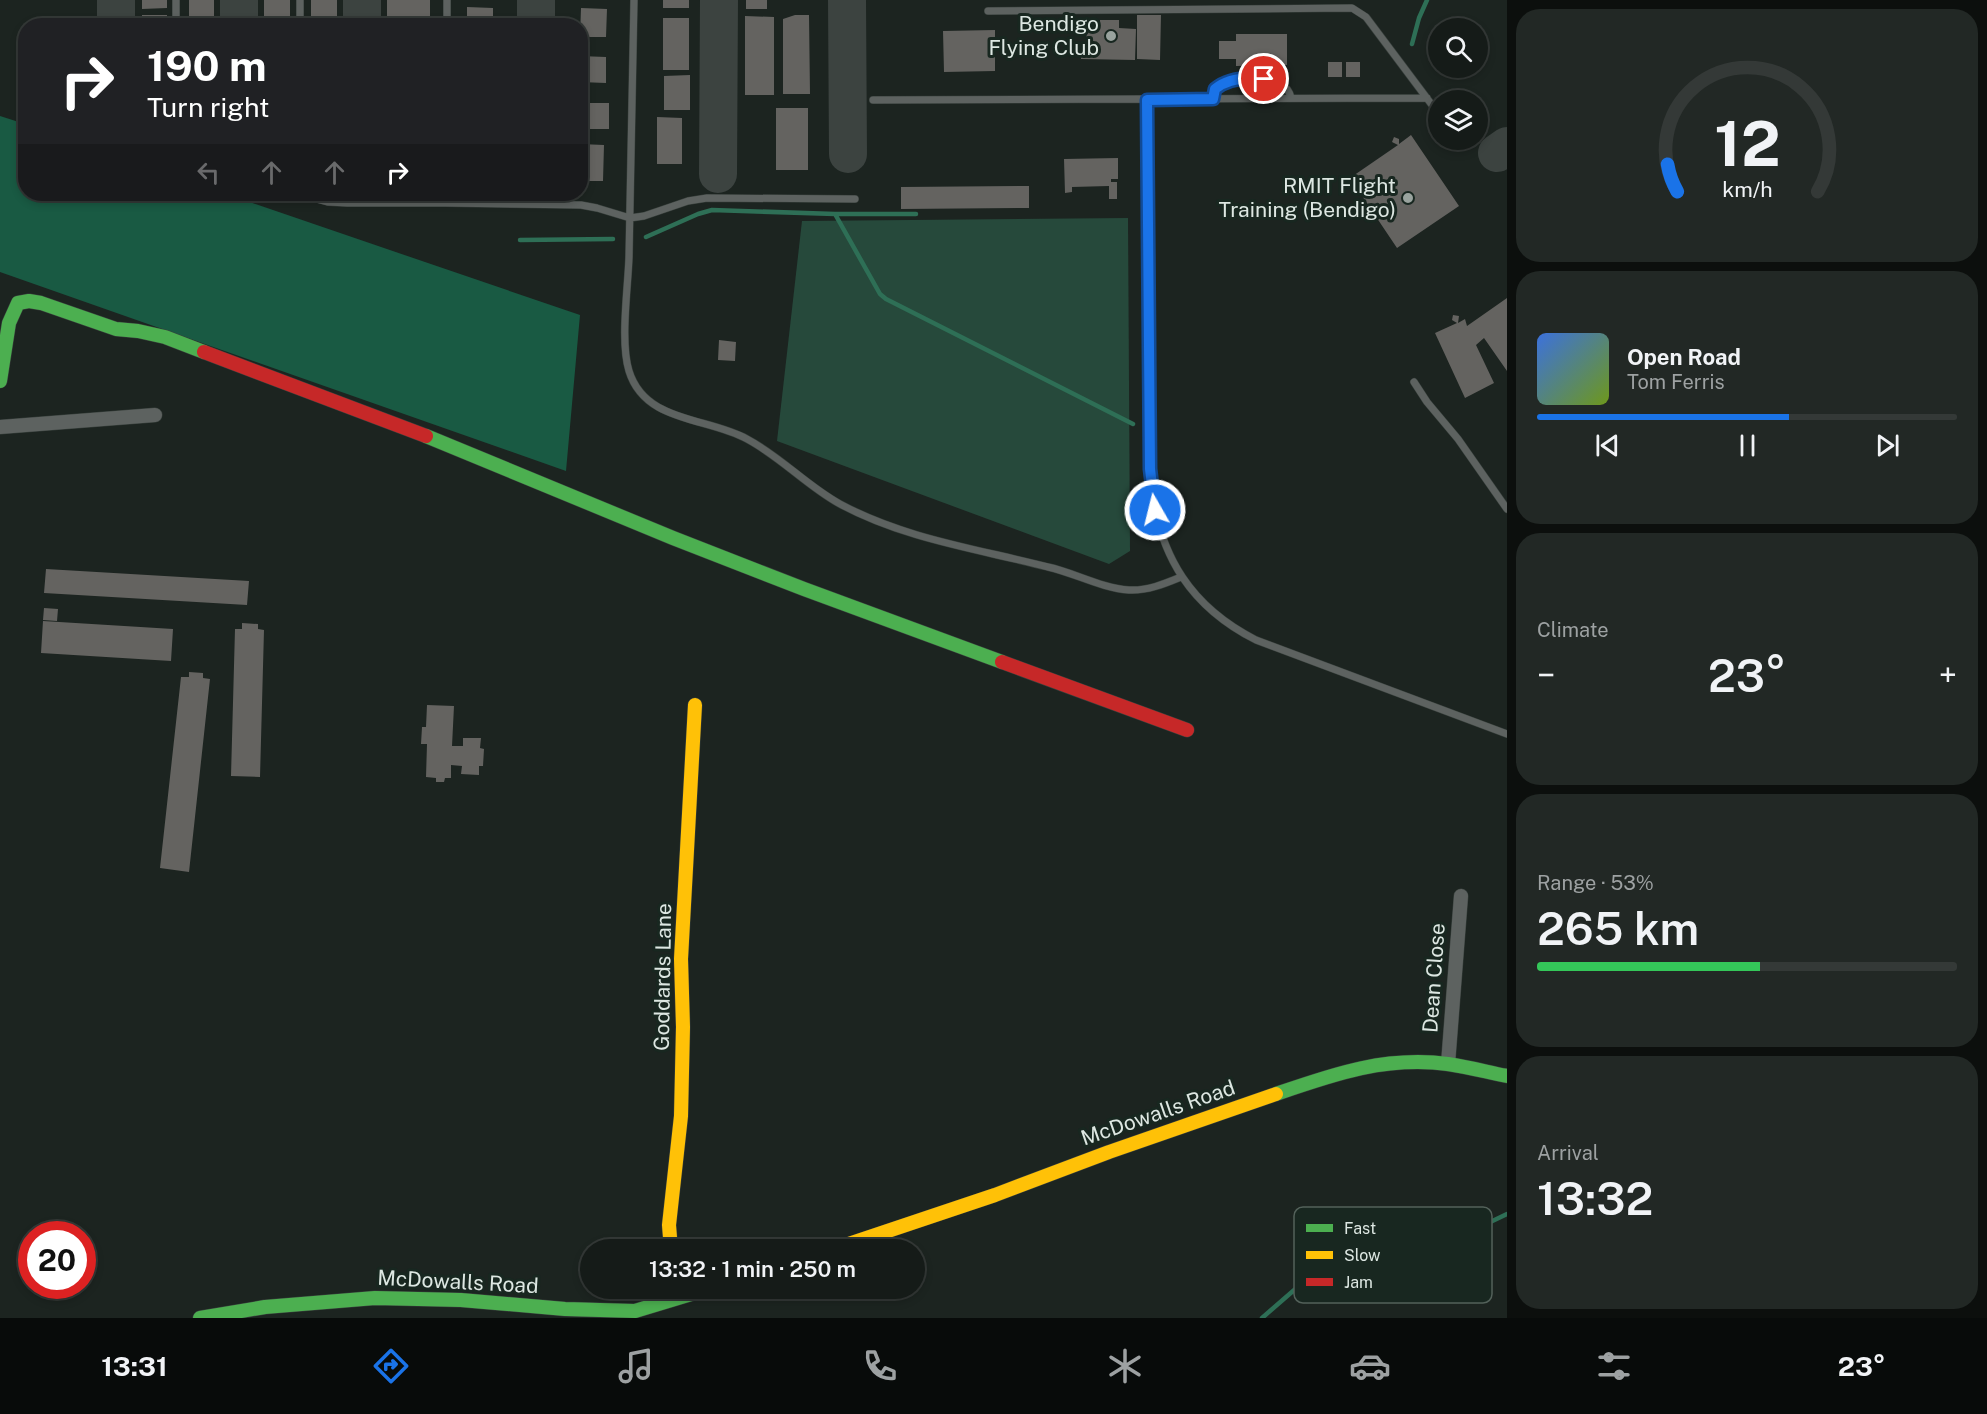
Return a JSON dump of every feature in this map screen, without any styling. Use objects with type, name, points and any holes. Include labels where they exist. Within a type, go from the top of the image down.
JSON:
[{"type":"street","points":[[0,381],[9,323],[18,303],[29,301],[41,303],[116,329],[165,337],[389,421],[673,538],[804,589],[1187,730]]},
{"type":"street","points":[[0,427],[25,423],[155,415]]},
{"type":"street","name":"Goddards Lane","points":[[670,1239],[669,1225],[681,1116],[682,948],[695,705]]},
{"type":"street","name":"Dean Close","points":[[1448,1064],[1461,896]]},
{"type":"street","name":"McDowalls Road","points":[[864,1239],[995,1195],[1120,1148],[1341,1072],[1389,1063],[1413,1062],[1448,1064],[1507,1076]]},
{"type":"street","name":"McDowalls Road","points":[[200,1318],[265,1307],[375,1298],[460,1300],[617,1312],[635,1311],[666,1299]]},
{"type":"lane","points":[[176,0],[176,18]]},
{"type":"lane","points":[[300,0],[300,18]]},
{"type":"lane","points":[[447,0],[447,18]]},
{"type":"lane","points":[[634,0],[626,337],[629,371],[641,393],[650,403],[674,416],[721,428],[748,440],[840,504],[863,515],[937,541],[1052,568],[1118,589],[1152,588],[1181,577]]},
{"type":"lane","points":[[988,12],[1352,8],[1366,17],[1427,98]]},
{"type":"lane","points":[[1213,99],[1215,89],[1219,86],[1233,80],[1251,78],[1269,80],[1282,85],[1289,90],[1291,99]]},
{"type":"lane","points":[[873,100],[1427,98]]},
{"type":"lane","points":[[1147,100],[1150,477],[1152,498],[1162,537],[1181,577],[1215,614],[1256,640],[1507,734]]},
{"type":"lane","points":[[324,201],[337,203],[445,202],[581,205],[630,218],[644,216],[688,201],[707,198],[855,199]]},
{"type":"lane","points":[[1414,382],[1427,402],[1458,439],[1507,509]]},
{"type":"green space","points":[[0,116],[18,122],[18,201],[246,201],[580,315],[566,471],[0,272]]},
{"type":"green space","points":[[1128,218],[1130,551],[1109,564],[777,441],[802,221]]},
{"type":"building","points":[[142,0],[167,0],[167,8],[142,9]]},
{"type":"building","points":[[189,0],[214,0],[214,18],[189,18]]},
{"type":"building","points":[[264,0],[290,0],[290,16],[264,16]]},
{"type":"building","points":[[311,0],[337,0],[337,18],[311,18]]},
{"type":"building","points":[[387,0],[430,0],[430,18],[387,18]]},
{"type":"building","points":[[663,0],[689,0],[689,8],[663,8]]},
{"type":"building","points":[[746,0],[767,0],[767,9],[746,9]]},
{"type":"building","points":[[467,7],[493,8],[493,18],[467,18]]},
{"type":"building","points":[[581,8],[607,9],[606,37],[588,37],[588,18],[581,18]]},
{"type":"building","points":[[142,15],[167,15],[167,18],[142,18]]},
{"type":"building","points":[[795,15],[809,15],[810,94],[783,94],[783,19]]},
{"type":"building","points":[[1137,15],[1161,15],[1160,60],[1137,59]]},
{"type":"building","points":[[745,16],[774,17],[774,95],[745,95]]},
{"type":"building","points":[[663,18],[689,18],[689,70],[663,70]]},
{"type":"building","name":"Bendigo Flying Club","points":[[1100,20],[1119,20],[1119,28],[1136,29],[1135,60],[1081,59],[1081,43],[1086,43],[1087,29],[1100,30]]},
{"type":"building","points":[[995,30],[995,71],[944,72],[943,31]]},
{"type":"building","points":[[1236,34],[1287,34],[1287,65],[1236,66],[1236,59],[1219,59],[1219,41],[1236,41]]},
{"type":"building","points":[[588,56],[606,57],[606,83],[588,82]]},
{"type":"building","points":[[1328,62],[1342,62],[1342,77],[1328,77]]},
{"type":"building","points":[[1346,62],[1360,62],[1360,77],[1346,77]]},
{"type":"building","points":[[690,75],[690,110],[664,110],[664,76]]},
{"type":"building","points":[[588,103],[609,103],[609,129],[588,129]]},
{"type":"building","points":[[776,108],[808,108],[808,170],[776,170]]},
{"type":"building","points":[[657,117],[682,118],[682,164],[657,164]]},
{"type":"building","name":"RMIT Flight Training (Bendigo)","points":[[1411,135],[1459,206],[1397,248],[1350,178],[1398,145],[1392,142],[1394,137],[1399,139],[1399,144]]},
{"type":"building","points":[[588,144],[604,145],[603,181],[588,181]]},
{"type":"building","points":[[1118,158],[1118,179],[1111,179],[1111,182],[1117,182],[1117,199],[1109,199],[1109,186],[1072,187],[1072,192],[1065,193],[1064,159]]},
{"type":"building","points":[[1029,186],[1029,208],[901,209],[901,187]]},
{"type":"building","points":[[1507,298],[1507,371],[1484,338],[1476,345],[1494,383],[1465,398],[1435,333],[1457,323],[1452,320],[1453,315],[1459,316],[1458,323],[1465,319],[1467,326]]},
{"type":"building","points":[[719,340],[736,342],[735,361],[718,360]]},
{"type":"building","points":[[46,569],[249,581],[247,605],[44,593]]},
{"type":"building","points":[[44,608],[58,609],[57,621],[43,620]]},
{"type":"building","points":[[43,621],[173,629],[171,661],[41,653]]},
{"type":"building","points":[[242,623],[258,624],[258,629],[264,630],[260,777],[231,776],[235,629],[242,629]]},
{"type":"building","points":[[189,672],[203,673],[203,678],[210,679],[189,872],[160,868],[181,677],[189,677]]},
{"type":"building","points":[[427,705],[454,706],[452,746],[463,746],[463,738],[481,738],[480,748],[484,749],[483,766],[479,766],[479,775],[461,774],[462,766],[451,765],[451,778],[445,778],[444,782],[436,782],[436,778],[426,777],[427,744],[421,744],[422,727],[426,727]]},
{"type":"waterway","points":[[1412,44],[1427,0]]},
{"type":"waterway","points":[[646,237],[712,210],[916,214]]},
{"type":"waterway","points":[[835,214],[880,294],[886,299],[1133,424]]},
{"type":"waterway","points":[[520,240],[613,239]]},
{"type":"waterway","points":[[1492,1221],[1507,1214]]},
{"type":"waterway","points":[[1262,1318],[1294,1290]]},
{"type":"taxiway","points":[[116,0],[116,18]]},
{"type":"taxiway","points":[[239,0],[239,18]]},
{"type":"taxiway","points":[[362,0],[362,18]]},
{"type":"taxiway","points":[[536,0],[536,18]]},
{"type":"taxiway","points":[[718,174],[719,0]]},
{"type":"taxiway","points":[[847,0],[848,154]]},
{"type":"taxiway","points":[[1497,153],[1507,146]]},
{"type":"traffic: fast","points":[[0,381],[9,323],[18,303],[29,301],[116,329],[165,337],[204,352]]},
{"type":"traffic: fast","points":[[426,436],[673,538],[1002,662]]},
{"type":"traffic: fast","points":[[1276,1094],[1360,1068],[1403,1062],[1448,1064],[1507,1076]]},
{"type":"traffic: fast","points":[[200,1318],[265,1307],[375,1298],[461,1300],[565,1309],[635,1311],[675,1299]]},
{"type":"traffic: slow","points":[[670,1239],[669,1225],[681,1116],[683,1027],[681,959],[695,705]]},
{"type":"traffic: slow","points":[[864,1239],[995,1195],[1109,1152],[1276,1094]]},
{"type":"traffic: jam","points":[[204,352],[426,436]]},
{"type":"traffic: jam","points":[[1002,662],[1187,730]]},
{"type":"place","name":"Bendigo Flying Club","points":[[1111,36]]},
{"type":"place","name":"RMIT Flight Training (Bendigo)","points":[[1408,198]]},
{"type":"route","points":[[1155,510],[1150,469],[1147,100],[1213,99],[1215,89],[1224,83],[1242,78],[1264,79]]}]
